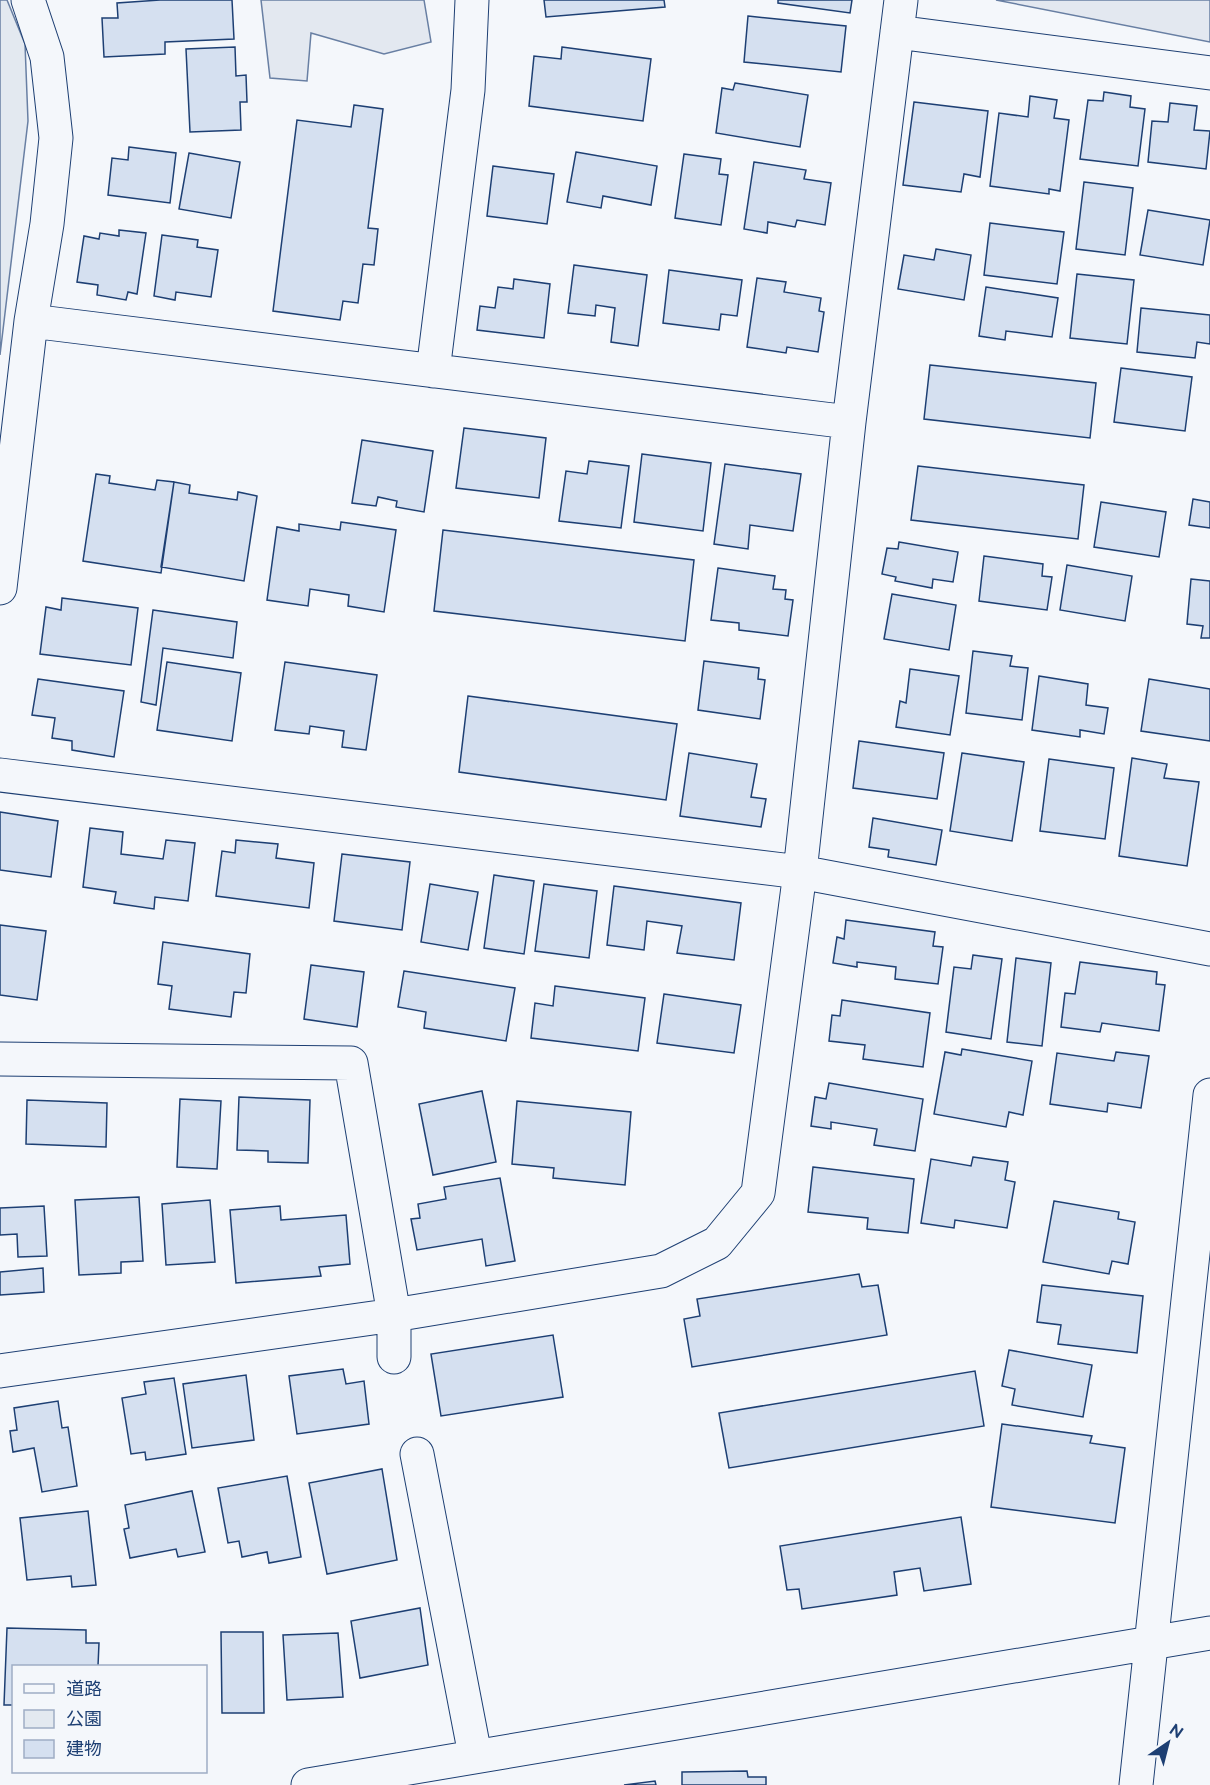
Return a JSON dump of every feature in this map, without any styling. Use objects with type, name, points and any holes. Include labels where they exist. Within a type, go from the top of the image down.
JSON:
[{"type":"street","points":[[0,588],[31,321],[47,224],[57,138],[47,57],[28,0]]},
{"type":"street","points":[[433,371],[468,90],[472,0]]},
{"type":"street","points":[[0,1371],[394,1315],[661,1271],[717,1243],[758,1192],[800,872],[849,422],[901,0]]},
{"type":"street","points":[[897,32],[1210,74]]},
{"type":"street","points":[[31,321],[849,422]]},
{"type":"street","points":[[0,775],[800,872],[1210,949]]},
{"type":"street","points":[[0,1059],[351,1063],[394,1315],[394,1357]]},
{"type":"street","points":[[1136,1785],[1210,1095]]},
{"type":"street","points":[[417,1454],[475,1755]]},
{"type":"street","points":[[308,1785],[1210,1632]]},
{"type":"green space","points":[[0,0],[7,0],[25,44],[28,121],[0,355]]},
{"type":"shaded area","points":[[261,0],[424,0],[431,42],[384,54],[311,33],[307,81],[270,78]]},
{"type":"shaded area","points":[[996,0],[1210,0],[1210,42]]},
{"type":"building","points":[[160,0],[232,0],[234,39],[165,42],[165,54],[104,57],[102,18],[118,18],[117,3]]},
{"type":"building","points":[[544,0],[664,0],[665,7],[546,17]]},
{"type":"building","points":[[778,0],[852,0],[850,13],[778,3]]},
{"type":"building","points":[[748,16],[846,26],[841,72],[744,62]]},
{"type":"building","points":[[235,47],[236,76],[246,75],[247,102],[240,102],[241,130],[190,132],[186,49]]},
{"type":"building","points":[[562,47],[651,59],[643,121],[529,106],[534,56],[561,59]]},
{"type":"building","points":[[735,83],[808,95],[800,147],[716,133],[722,88],[733,90]]},
{"type":"building","points":[[1104,92],[1131,96],[1130,107],[1145,109],[1138,166],[1080,159],[1088,100],[1103,101]]},
{"type":"building","points":[[1030,96],[1057,100],[1054,118],[1069,120],[1060,191],[1049,189],[1049,194],[990,186],[999,113],[1028,117]]},
{"type":"building","points":[[914,102],[988,111],[980,177],[964,174],[961,192],[903,185]]},
{"type":"building","points":[[1170,103],[1197,106],[1194,130],[1210,131],[1206,169],[1148,162],[1152,121],[1168,122]]},
{"type":"building","points":[[354,105],[383,109],[368,228],[378,229],[374,265],[363,264],[358,303],[343,301],[340,320],[273,311],[297,120],[351,127]]},
{"type":"building","points":[[129,147],[176,153],[170,203],[108,195],[112,158],[128,160]]},
{"type":"building","points":[[576,152],[657,166],[651,205],[603,196],[601,208],[567,202]]},
{"type":"building","points":[[189,153],[240,162],[231,218],[179,209]]},
{"type":"building","points":[[684,154],[721,159],[719,174],[728,175],[721,225],[675,218]]},
{"type":"building","points":[[754,162],[806,170],[804,179],[831,183],[825,225],[797,220],[795,227],[768,222],[767,233],[744,229]]},
{"type":"building","points":[[493,166],[554,174],[547,224],[487,216]]},
{"type":"building","points":[[1084,182],[1133,188],[1125,255],[1076,249]]},
{"type":"building","points":[[1148,210],[1210,220],[1203,265],[1140,255]]},
{"type":"building","points":[[990,223],[1064,232],[1057,284],[984,275]]},
{"type":"building","points":[[119,230],[146,233],[137,294],[128,292],[126,300],[97,295],[98,285],[77,282],[84,236],[99,239],[100,233],[119,236]]},
{"type":"building","points":[[162,235],[198,240],[197,247],[218,250],[211,297],[176,292],[175,300],[154,296]]},
{"type":"building","points":[[936,249],[971,255],[964,300],[898,289],[904,255],[934,260]]},
{"type":"building","points":[[574,265],[647,275],[638,346],[611,342],[615,308],[596,305],[595,316],[568,313]]},
{"type":"building","points":[[669,270],[742,280],[737,316],[721,314],[719,330],[663,323]]},
{"type":"building","points":[[1077,274],[1134,280],[1127,344],[1070,338]]},
{"type":"building","points":[[757,278],[786,282],[784,292],[821,298],[819,311],[824,312],[818,352],[787,347],[786,353],[747,347]]},
{"type":"building","points":[[514,279],[550,284],[544,338],[477,330],[480,306],[495,308],[498,287],[513,289]]},
{"type":"building","points":[[986,287],[1058,298],[1052,337],[1006,331],[1005,340],[979,336]]},
{"type":"building","points":[[1141,308],[1210,315],[1210,344],[1197,342],[1195,358],[1137,352]]},
{"type":"building","points":[[930,365],[1096,383],[1090,438],[924,419]]},
{"type":"building","points":[[1121,368],[1192,377],[1185,431],[1114,422]]},
{"type":"building","points":[[464,428],[546,438],[539,498],[456,488]]},
{"type":"building","points":[[362,440],[433,451],[424,512],[396,507],[397,501],[378,497],[376,506],[352,503]]},
{"type":"building","points":[[642,454],[711,463],[703,531],[634,522]]},
{"type":"building","points":[[589,461],[629,466],[621,528],[559,521],[566,471],[587,474]]},
{"type":"building","points":[[725,464],[801,474],[793,531],[750,525],[748,549],[714,544]]},
{"type":"building","points":[[918,466],[1084,485],[1078,539],[911,520]]},
{"type":"building","points":[[96,474],[110,476],[109,483],[155,490],[157,480],[174,482],[161,573],[83,561]]},
{"type":"building","points":[[174,482],[190,485],[189,493],[237,500],[238,492],[257,496],[244,581],[161,567]]},
{"type":"building","points":[[1193,499],[1210,502],[1210,528],[1189,525]]},
{"type":"building","points":[[1101,502],[1166,512],[1159,557],[1094,547]]},
{"type":"building","points":[[341,522],[396,530],[384,612],[348,606],[349,595],[310,589],[308,606],[267,600],[277,527],[299,531],[299,524],[340,530]]},
{"type":"building","points":[[443,530],[694,560],[685,641],[434,611]]},
{"type":"building","points":[[899,542],[958,552],[953,582],[933,579],[932,588],[895,581],[896,577],[882,574],[887,548],[898,549]]},
{"type":"building","points":[[984,556],[1043,564],[1042,576],[1052,577],[1047,610],[979,601]]},
{"type":"building","points":[[1067,565],[1132,576],[1125,621],[1060,610]]},
{"type":"building","points":[[718,568],[775,576],[773,589],[786,590],[785,599],[793,600],[788,636],[739,630],[739,623],[711,620]]},
{"type":"building","points":[[1191,579],[1210,581],[1210,638],[1201,638],[1203,626],[1187,624]]},
{"type":"building","points":[[892,594],[956,605],[949,650],[884,639]]},
{"type":"building","points":[[62,598],[138,608],[131,665],[40,654],[46,607],[61,610]]},
{"type":"building","points":[[153,610],[237,622],[233,658],[163,648],[156,705],[141,702]]},
{"type":"building","points":[[973,651],[1012,656],[1010,666],[1028,668],[1022,720],[966,713]]},
{"type":"building","points":[[704,661],[759,668],[758,679],[765,680],[760,719],[698,710]]},
{"type":"building","points":[[167,662],[241,673],[232,741],[157,730]]},
{"type":"building","points":[[285,662],[377,675],[366,750],[342,747],[344,731],[310,726],[309,734],[275,730]]},
{"type":"building","points":[[910,669],[959,676],[950,735],[896,727],[900,701],[906,703]]},
{"type":"building","points":[[1039,676],[1088,684],[1086,705],[1108,708],[1104,734],[1080,730],[1080,737],[1032,730]]},
{"type":"building","points":[[38,679],[124,691],[114,757],[72,750],[72,741],[52,738],[55,718],[32,715]]},
{"type":"building","points":[[1149,679],[1210,689],[1210,741],[1141,731]]},
{"type":"building","points":[[468,696],[677,724],[666,800],[459,772]]},
{"type":"building","points":[[859,741],[944,753],[937,799],[853,788]]},
{"type":"building","points":[[689,753],[757,764],[751,797],[766,799],[761,827],[680,816]]},
{"type":"building","points":[[962,753],[1024,762],[1012,841],[950,831]]},
{"type":"building","points":[[1132,758],[1167,764],[1164,778],[1199,782],[1187,866],[1119,856]]},
{"type":"building","points":[[1049,759],[1114,768],[1105,839],[1040,831]]},
{"type":"building","points":[[0,812],[58,821],[51,877],[0,870]]},
{"type":"building","points":[[873,818],[942,830],[936,865],[888,857],[889,850],[869,847]]},
{"type":"building","points":[[90,828],[123,832],[121,854],[163,859],[166,840],[195,843],[188,901],[155,897],[154,909],[114,903],[116,892],[83,887]]},
{"type":"building","points":[[236,840],[278,844],[276,858],[314,863],[309,908],[216,896],[222,851],[235,853]]},
{"type":"building","points":[[342,854],[410,862],[402,930],[334,921]]},
{"type":"building","points":[[494,875],[534,881],[524,954],[484,948]]},
{"type":"building","points":[[430,884],[478,892],[468,950],[421,942]]},
{"type":"building","points":[[544,884],[597,891],[589,958],[535,951]]},
{"type":"building","points":[[614,886],[741,903],[734,960],[677,953],[682,926],[647,921],[644,950],[607,945]]},
{"type":"building","points":[[846,920],[935,932],[933,946],[943,947],[938,984],[895,979],[896,967],[857,962],[857,967],[833,963],[837,937],[844,939]]},
{"type":"building","points":[[0,925],[46,931],[37,1000],[0,995]]},
{"type":"building","points":[[163,942],[250,954],[246,993],[234,992],[231,1017],[169,1009],[172,986],[158,984]]},
{"type":"building","points":[[973,955],[1002,959],[991,1039],[946,1032],[954,967],[971,969]]},
{"type":"building","points":[[1016,958],[1051,963],[1042,1046],[1007,1042]]},
{"type":"building","points":[[1080,962],[1157,972],[1156,984],[1165,985],[1159,1031],[1102,1023],[1100,1032],[1061,1027],[1065,993],[1075,994]]},
{"type":"building","points":[[311,965],[364,972],[357,1027],[304,1019]]},
{"type":"building","points":[[404,971],[515,988],[506,1041],[424,1028],[426,1012],[398,1007]]},
{"type":"building","points":[[555,986],[645,998],[638,1051],[531,1038],[535,1003],[553,1006]]},
{"type":"building","points":[[664,994],[741,1005],[734,1053],[657,1043]]},
{"type":"building","points":[[842,1000],[930,1013],[923,1067],[863,1059],[865,1045],[829,1041],[832,1015],[840,1016]]},
{"type":"building","points":[[962,1049],[1032,1061],[1023,1115],[1009,1112],[1006,1127],[934,1114],[945,1052],[961,1055]]},
{"type":"building","points":[[1116,1052],[1149,1056],[1141,1108],[1108,1103],[1107,1112],[1050,1104],[1057,1053],[1114,1061]]},
{"type":"building","points":[[829,1083],[923,1099],[915,1151],[874,1145],[877,1129],[831,1122],[831,1129],[811,1126],[815,1097],[826,1099]]},
{"type":"building","points":[[482,1091],[496,1162],[433,1175],[419,1104]]},
{"type":"building","points":[[239,1097],[310,1100],[308,1163],[268,1162],[268,1151],[237,1150]]},
{"type":"building","points":[[180,1099],[221,1101],[217,1169],[177,1167]]},
{"type":"building","points":[[27,1100],[107,1103],[106,1147],[26,1144]]},
{"type":"building","points":[[517,1101],[631,1112],[625,1185],[553,1178],[554,1168],[512,1164]]},
{"type":"building","points":[[973,1157],[1008,1162],[1005,1180],[1015,1182],[1007,1228],[955,1220],[954,1228],[921,1223],[931,1159],[971,1166]]},
{"type":"building","points":[[813,1167],[914,1179],[908,1233],[867,1229],[868,1218],[808,1212]]},
{"type":"building","points":[[500,1178],[515,1261],[486,1266],[482,1239],[417,1250],[411,1219],[420,1218],[418,1204],[446,1199],[444,1187]]},
{"type":"building","points":[[139,1197],[143,1261],[121,1262],[121,1273],[79,1275],[75,1200]]},
{"type":"building","points":[[210,1200],[215,1262],[166,1265],[162,1204]]},
{"type":"building","points":[[1054,1201],[1119,1212],[1118,1219],[1135,1222],[1128,1264],[1112,1261],[1109,1274],[1043,1262]]},
{"type":"building","points":[[44,1206],[47,1256],[18,1257],[17,1234],[0,1235],[0,1208]]},
{"type":"building","points":[[280,1206],[281,1220],[346,1215],[350,1264],[319,1267],[321,1276],[236,1283],[230,1210]]},
{"type":"building","points":[[43,1268],[44,1292],[0,1295],[0,1272]]},
{"type":"building","points":[[859,1274],[862,1287],[878,1285],[887,1335],[692,1367],[684,1319],[700,1316],[697,1299]]},
{"type":"building","points":[[1042,1285],[1143,1296],[1137,1353],[1058,1344],[1061,1325],[1037,1322]]},
{"type":"building","points":[[553,1335],[563,1397],[441,1416],[431,1354]]},
{"type":"building","points":[[1009,1350],[1092,1365],[1083,1417],[1012,1405],[1015,1389],[1002,1386]]},
{"type":"building","points":[[343,1369],[346,1384],[364,1381],[369,1424],[297,1434],[289,1376]]},
{"type":"building","points":[[975,1371],[984,1426],[729,1468],[719,1413]]},
{"type":"building","points":[[246,1375],[254,1440],[192,1448],[183,1384]]},
{"type":"building","points":[[174,1378],[186,1454],[146,1460],[145,1452],[131,1454],[122,1398],[146,1394],[144,1382]]},
{"type":"building","points":[[58,1401],[62,1428],[68,1427],[77,1486],[42,1492],[34,1448],[13,1452],[10,1431],[17,1430],[14,1408]]},
{"type":"building","points":[[1002,1424],[1092,1436],[1090,1443],[1125,1448],[1115,1523],[991,1507]]},
{"type":"building","points":[[382,1469],[397,1560],[327,1574],[309,1483]]},
{"type":"building","points":[[287,1476],[301,1557],[269,1563],[267,1552],[242,1557],[239,1541],[228,1543],[218,1488]]},
{"type":"building","points":[[192,1491],[205,1552],[178,1557],[176,1549],[130,1558],[124,1529],[129,1528],[125,1505]]},
{"type":"building","points":[[88,1511],[96,1585],[72,1587],[71,1576],[27,1580],[20,1518]]},
{"type":"building","points":[[961,1517],[971,1584],[924,1591],[920,1568],[894,1572],[897,1595],[802,1609],[799,1589],[787,1590],[780,1546]]},
{"type":"building","points":[[420,1608],[428,1665],[360,1678],[351,1621]]},
{"type":"building","points":[[7,1628],[86,1630],[86,1643],[99,1643],[98,1665],[12,1665],[12,1705],[4,1705]]},
{"type":"building","points":[[221,1632],[263,1632],[264,1713],[222,1713]]},
{"type":"building","points":[[338,1633],[343,1697],[287,1700],[283,1635]]},
{"type":"building","points":[[747,1771],[748,1777],[766,1777],[766,1785],[682,1785],[682,1772]]},
{"type":"building","points":[[655,1781],[656,1785],[624,1785]]}]
